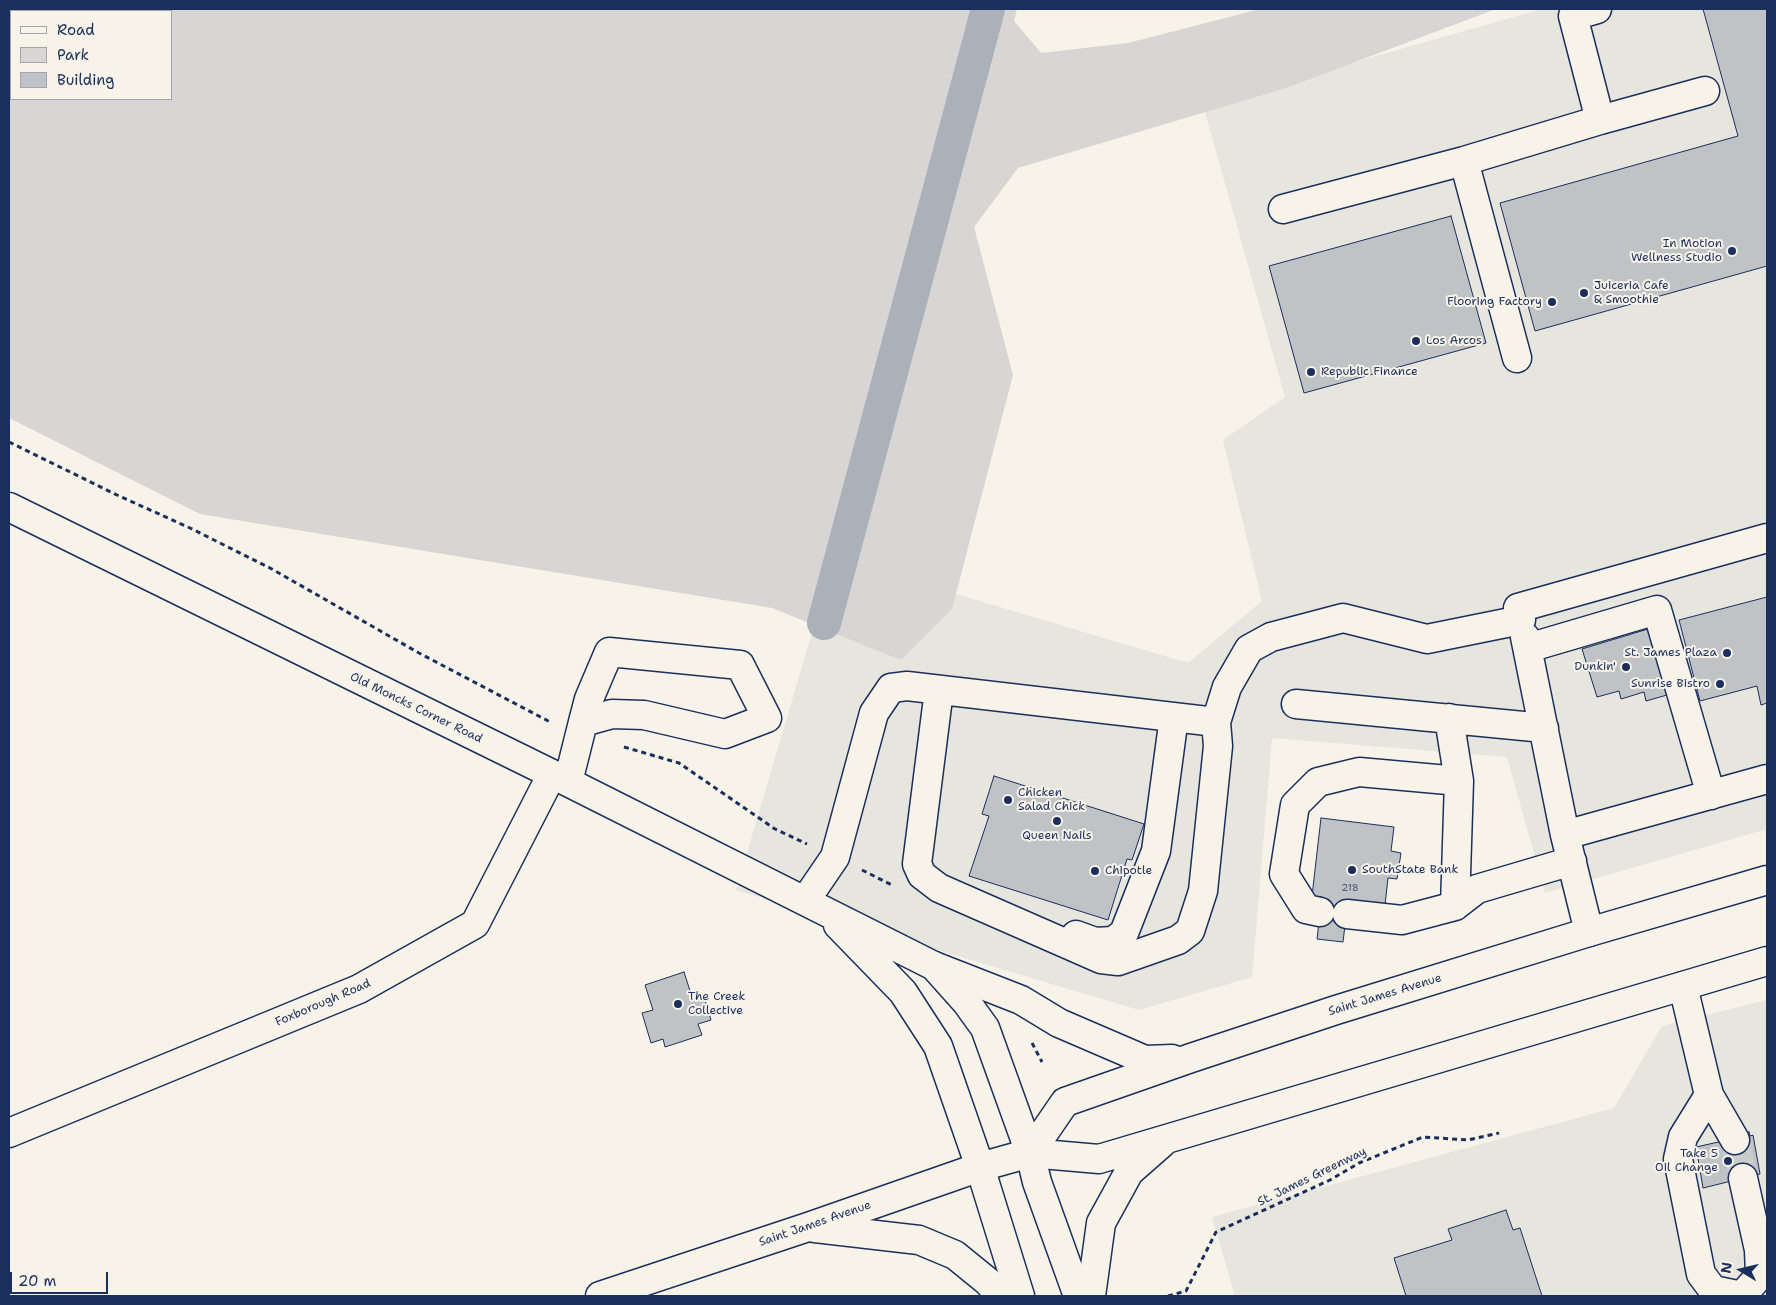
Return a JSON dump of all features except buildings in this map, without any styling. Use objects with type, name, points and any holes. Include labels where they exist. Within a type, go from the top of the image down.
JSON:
[{"type":"main road","points":[[1597,9],[1573,16],[1600,120]]},
{"type":"main road","points":[[1283,208],[1464,161],[1705,91]]},
{"type":"main road","points":[[1464,161],[1517,358]]},
{"type":"main road","name":"Old Moncks Corner Road","points":[[9,507],[560,778],[934,966],[1021,1000],[1058,1023],[1145,1060],[1191,1058]]},
{"type":"main road","points":[[1523,628],[1767,538]]},
{"type":"main road","points":[[920,870],[939,888],[1101,959],[1118,961],[1178,940],[1190,931],[1203,891],[1218,746],[1216,722],[1226,687],[1249,649],[1270,636],[1342,618],[1427,639],[1657,610],[1711,795]]},
{"type":"main road","points":[[1523,628],[1565,835],[1589,932]]},
{"type":"main road","name":"Foxborough Road","points":[[9,1133],[359,989],[475,924],[560,778],[581,728],[589,699],[609,652],[740,665],[767,718],[725,734],[644,715],[612,714],[581,728]]},
{"type":"main road","points":[[1020,1296],[980,1167],[938,1046],[903,992],[814,905],[835,857],[874,713],[891,688],[907,686],[1216,722]]},
{"type":"main road","points":[[920,870],[940,690]]},
{"type":"main road","points":[[1296,704],[1544,728]]},
{"type":"main road","points":[[920,870],[945,878],[1002,902],[1061,931],[1095,942],[1113,941],[1124,933],[1156,851],[1174,718]]},
{"type":"main road","points":[[1449,718],[1459,781],[1455,906]]},
{"type":"main road","points":[[1459,781],[1359,772],[1318,782],[1295,805],[1284,874],[1306,909],[1402,920],[1455,906],[1478,889],[1572,861]]},
{"type":"main road","points":[[1565,835],[1767,779]]},
{"type":"main road","name":"Saint James Avenue","points":[[1030,1153],[1064,1102],[1327,1013],[1589,932],[1767,880]]},
{"type":"main road","name":"Saint James Avenue","points":[[600,1296],[808,1227],[980,1167],[1030,1153],[1099,1158],[1767,961]]},
{"type":"main road","points":[[934,966],[967,1003],[985,1028],[1030,1153],[1037,1182],[1078,1296]]},
{"type":"main road","points":[[1683,986],[1709,1095],[1735,1140]]},
{"type":"main road","points":[[1709,1095],[1683,1137],[1678,1160],[1701,1274],[1713,1290],[1742,1296],[1760,1275],[1759,1250],[1743,1178]]},
{"type":"main road","points":[[1091,1296],[1101,1223],[1129,1172],[1166,1138]]},
{"type":"main road","points":[[808,1227],[919,1240],[955,1255],[987,1280],[1000,1296]]},
{"type":"path","points":[[9,442],[117,496],[190,528],[270,568],[561,729],[581,728],[679,763],[775,829],[894,886]]},
{"type":"path","name":"St. James Greenway","points":[[1168,1296],[1186,1290],[1216,1232],[1330,1180],[1359,1164],[1424,1138],[1468,1140],[1499,1133]]},
{"type":"shaded area","points":[[1542,9],[1767,9],[1767,829],[1545,893],[1507,757],[1272,738],[1252,977],[1139,1010],[736,890],[824,592],[902,578],[1188,663],[1262,601],[1223,440],[1285,397],[1203,105]]},
{"type":"shaded area","points":[[1767,1000],[1767,1296],[1235,1296],[1212,1217],[1614,1108],[1662,1026]]},
{"type":"green space","points":[[9,9],[1017,9],[1014,21],[1041,53],[1128,43],[1260,9],[1496,9],[1286,88],[1018,168],[974,227],[1013,375],[952,609],[901,660],[772,608],[200,514],[9,418]]},
{"type":"waterway","points":[[824,623],[988,9]]},
{"type":"tunnel","points":[[1735,1140],[1743,1178]]},
{"type":"place","name":"In Motion Wellness Studio","points":[[1732,251]]},
{"type":"place","name":"Juiceria Cafe & Smoothie","points":[[1584,293]]},
{"type":"place","name":"Flooring Factory","points":[[1552,302]]},
{"type":"place","name":"Los Arcos","points":[[1416,341]]},
{"type":"place","name":"Republic Finance","points":[[1311,372]]},
{"type":"place","name":"St. James Plaza","points":[[1727,653]]},
{"type":"place","name":"Dunkin'","points":[[1626,667]]},
{"type":"place","name":"Sunrise Bistro","points":[[1720,684]]},
{"type":"place","name":"Chicken Salad Chick","points":[[1008,800]]},
{"type":"place","name":"Queen Nails","points":[[1057,821]]},
{"type":"place","name":"SouthState Bank","points":[[1352,870]]},
{"type":"place","name":"Chipotle","points":[[1095,871]]},
{"type":"place","name":"The Creek Collective","points":[[678,1004]]},
{"type":"place","name":"Take 5 Oil Change","points":[[1728,1161]]}]
